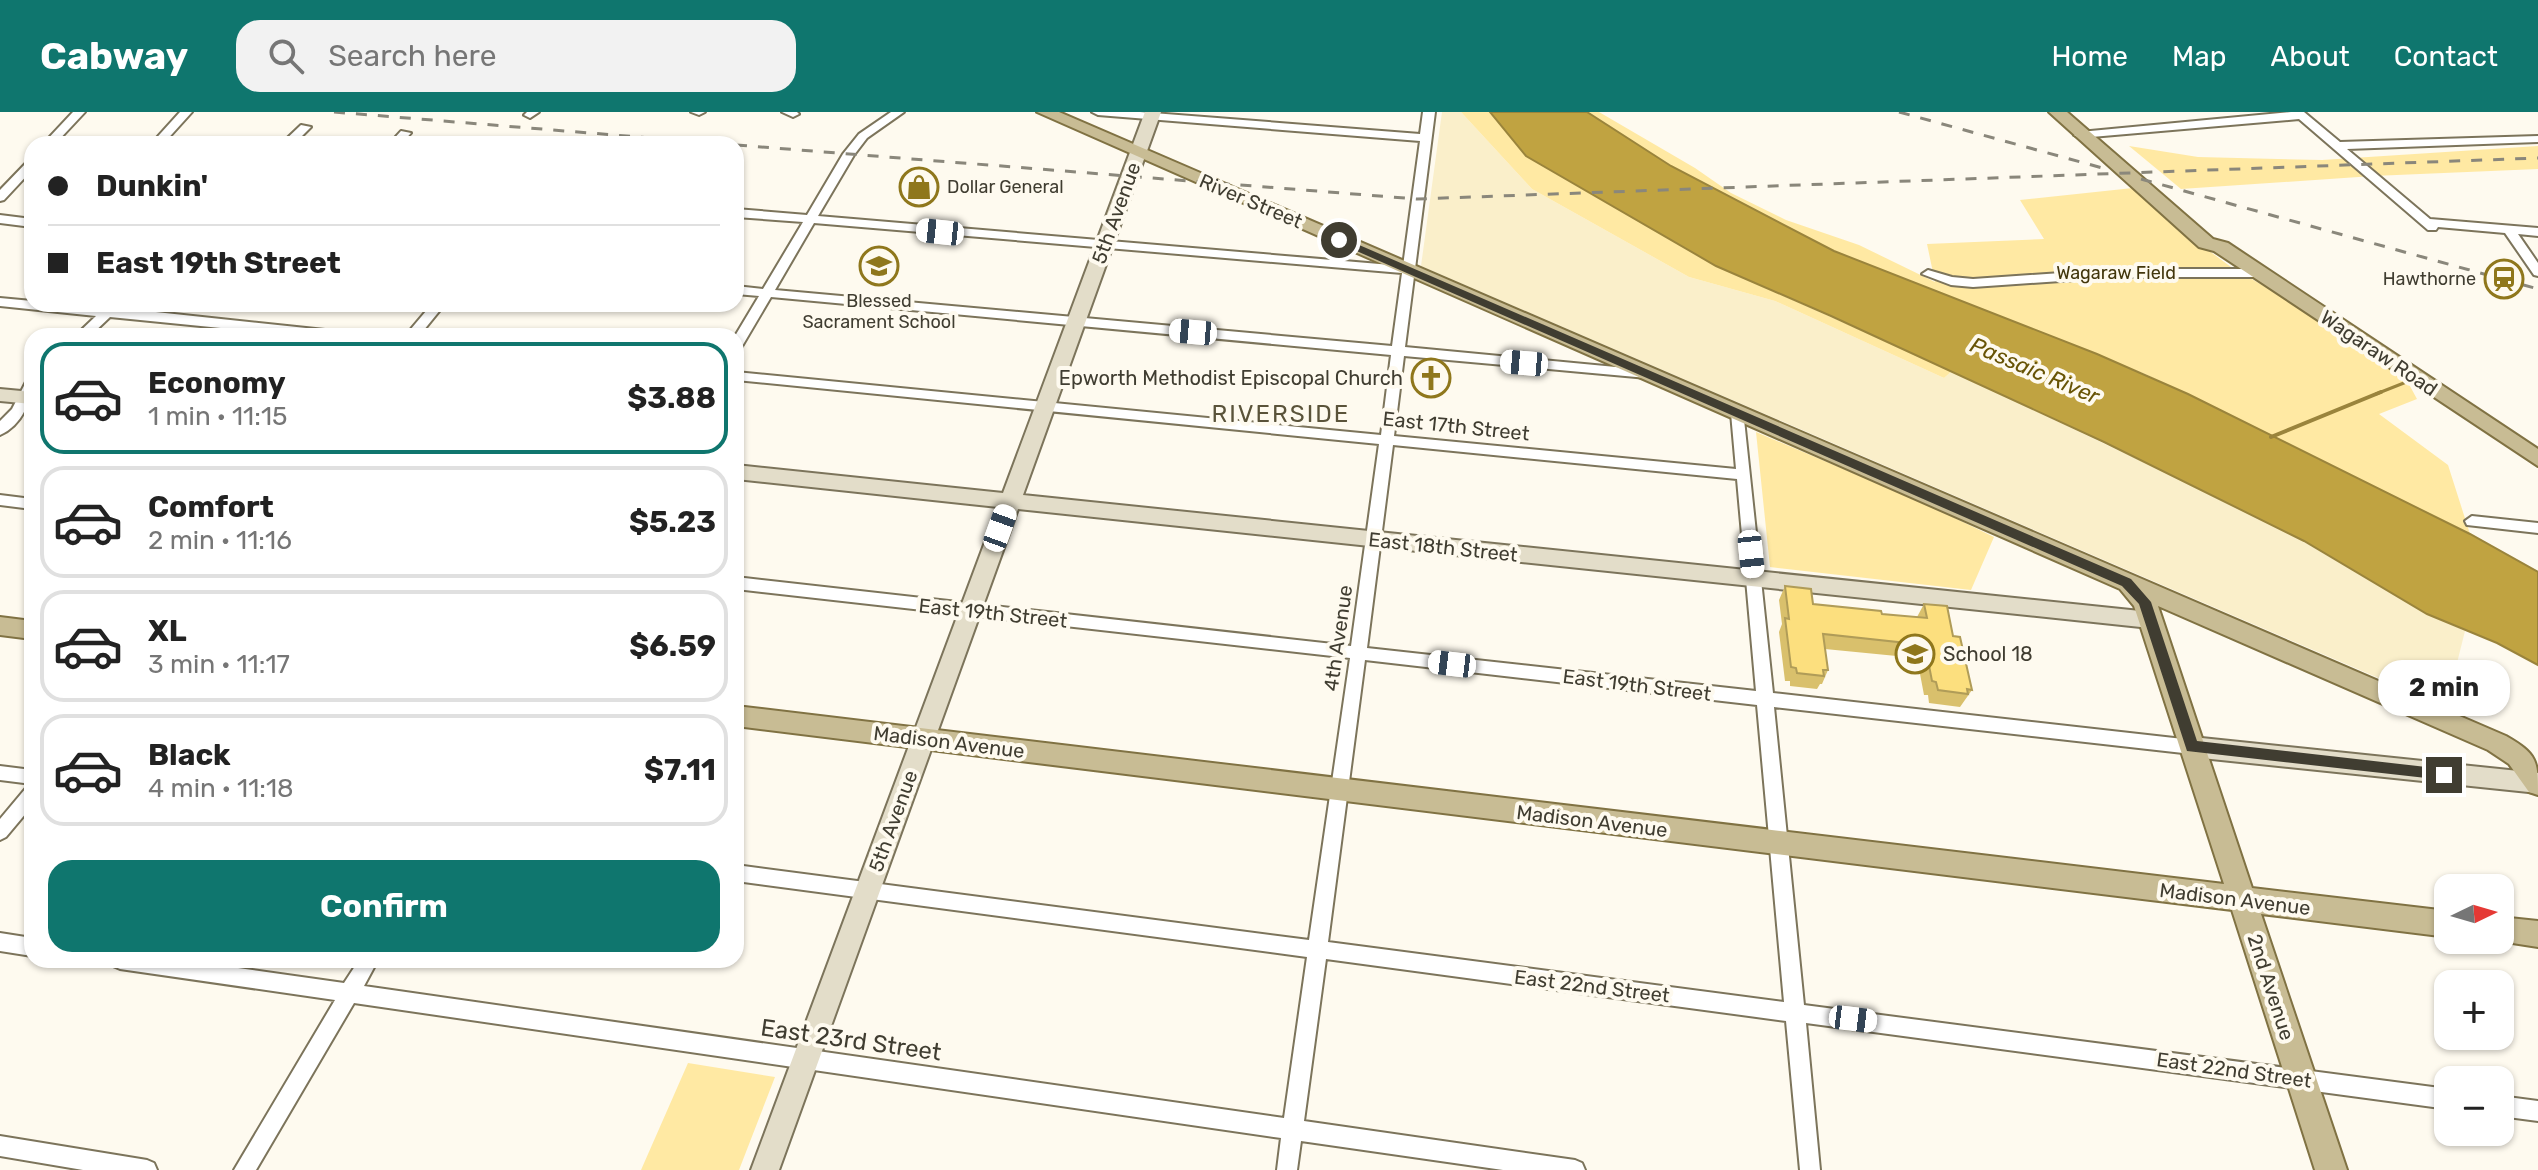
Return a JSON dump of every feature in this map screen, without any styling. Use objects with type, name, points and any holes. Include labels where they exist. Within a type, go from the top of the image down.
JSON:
[{"type":"main road","name":"River Street","points":[[1045,112],[2497,743],[2538,757]]},
{"type":"main road","name":"Wagaraw Road","points":[[2057,112],[2086,134],[2206,243],[2221,247],[2256,273],[2533,451]]},
{"type":"main road","name":"Wagaraw Road","points":[[2068,112],[2086,134]]},
{"type":"main road","name":"5th Avenue","points":[[765,1170],[1152,114]]},
{"type":"main road","points":[[0,395],[24,393]]},
{"type":"main road","name":"East 18th Street","points":[[744,473],[2150,620]]},
{"type":"main road","name":"2nd Avenue","points":[[2127,582],[2140,594],[2150,620],[2331,1170]]},
{"type":"main road","name":"River Street","points":[[2150,620],[2214,626],[2250,635]]},
{"type":"main road","points":[[0,626],[24,629]]},
{"type":"main road","name":"Madison Avenue","points":[[744,717],[2434,922]]},
{"type":"main road","points":[[2497,743],[2518,756],[2538,784]]},
{"type":"main road","name":"East 19th Street","points":[[2192,747],[2538,784]]},
{"type":"main road","points":[[2514,931],[2538,934]]},
{"type":"street","points":[[56,136],[79,112]]},
{"type":"street","points":[[164,136],[186,112]]},
{"type":"street","points":[[868,112],[885,120]]},
{"type":"street","points":[[744,332],[849,154],[863,136],[898,112]]},
{"type":"street","points":[[1098,112],[1425,138]]},
{"type":"street","name":"4th Avenue","points":[[1287,1170],[1374,540],[1429,112]]},
{"type":"street","points":[[2086,134],[2299,114],[2429,224],[2538,232]]},
{"type":"street","points":[[295,136],[305,127]]},
{"type":"street","points":[[402,136],[405,133]]},
{"type":"street","points":[[2337,146],[2538,139]]},
{"type":"street","points":[[0,197],[24,172]]},
{"type":"street","points":[[744,214],[1409,270]]},
{"type":"street","points":[[0,219],[24,222]]},
{"type":"street","points":[[2509,230],[2538,272]]},
{"type":"street","points":[[1928,274],[1973,283],[2104,273],[2256,273]]},
{"type":"street","points":[[744,291],[1649,374]]},
{"type":"street","points":[[0,302],[24,303]]},
{"type":"street","points":[[90,328],[107,312]]},
{"type":"street","points":[[144,312],[277,328]]},
{"type":"street","points":[[419,328],[432,312]]},
{"type":"street","name":"East 17th Street","points":[[744,377],[1743,475]]},
{"type":"street","points":[[0,430],[24,401]]},
{"type":"street","points":[[1738,413],[1810,1170]]},
{"type":"street","points":[[0,500],[24,503]]},
{"type":"street","points":[[2472,521],[2538,528]]},
{"type":"street","name":"East 19th Street","points":[[744,584],[2192,747]]},
{"type":"street","points":[[0,773],[24,776]]},
{"type":"street","points":[[0,832],[24,803]]},
{"type":"street","name":"East 22nd Street","points":[[744,874],[2434,1097]]},
{"type":"street","points":[[0,942],[24,946]]},
{"type":"street","name":"East 23rd Street","points":[[174,968],[1575,1170]]},
{"type":"street","points":[[244,1170],[364,968]]},
{"type":"street","points":[[2514,1108],[2538,1111]]},
{"type":"street","points":[[0,1146],[147,1170]]},
{"type":"shaded area","points":[[1442,112],[1461,112],[1532,189],[1689,277],[1775,301],[1944,378],[1952,371],[2275,525],[2427,614],[2465,631],[2446,707],[1421,266]]},
{"type":"green space","points":[[1461,112],[1490,112],[1526,156],[1716,266],[1952,371],[1944,378],[1775,301],[1689,277],[1532,189]]},
{"type":"green space","name":"Wagaraw Field","points":[[1587,112],[1599,112],[1695,168],[1731,193],[1786,220],[1859,245],[1935,282],[1927,244],[2044,239],[2020,200],[2133,188],[2181,230],[2231,267],[2312,314],[2405,377],[2417,399],[2379,414],[2448,465],[2470,534],[2145,374],[1834,251],[1671,166]]},
{"type":"green space","points":[[2129,146],[2198,157],[2322,160],[2538,146],[2538,169],[2181,189]]},
{"type":"green space","points":[[1756,432],[1924,503],[1994,537],[1971,590],[1770,567]]},
{"type":"green space","points":[[688,1063],[775,1077],[739,1170],[641,1170]]},
{"type":"water","name":"Passaic River","points":[[1490,112],[1587,112],[1671,166],[1834,251],[2097,354],[2188,394],[2470,534],[2538,572],[2538,665],[2497,643],[2427,614],[2304,541],[2104,442],[1716,266],[1526,156]]},
{"type":"building","name":"School 18","points":[[1785,586],[1811,589],[1813,604],[1881,611],[1882,614],[1927,618],[1924,604],[1947,606],[1953,636],[1960,637],[1972,690],[1967,689],[1968,694],[1938,690],[1936,682],[1932,681],[1925,645],[1823,634],[1828,670],[1823,670],[1824,676],[1797,673],[1796,668],[1791,667]]},
{"type":"waterway","points":[[2379,393],[2414,379]]},
{"type":"waterway","points":[[2271,437],[2379,393]]},
{"type":"railway","points":[[334,112],[626,136]]},
{"type":"railway","points":[[1899,112],[2106,169]]},
{"type":"railway","points":[[744,146],[1417,199],[2538,158]]},
{"type":"railway","points":[[2141,179],[2538,289]]},
{"type":"place","name":"Dollar General","points":[[919,187]]},
{"type":"place","name":"Blessed Sacrament School","points":[[879,266]]},
{"type":"place","name":"Hawthorne","points":[[2504,279]]},
{"type":"place","name":"Epworth Methodist Episcopal Church","points":[[1431,378]]},
{"type":"place","name":"School 18","points":[[1915,654]]},
{"type":"district","name":"RIVERSIDE","points":[[1281,414]]},
{"type":"route","points":[[1339,240],[2127,582],[2145,602],[2192,747],[2444,775]]}]
